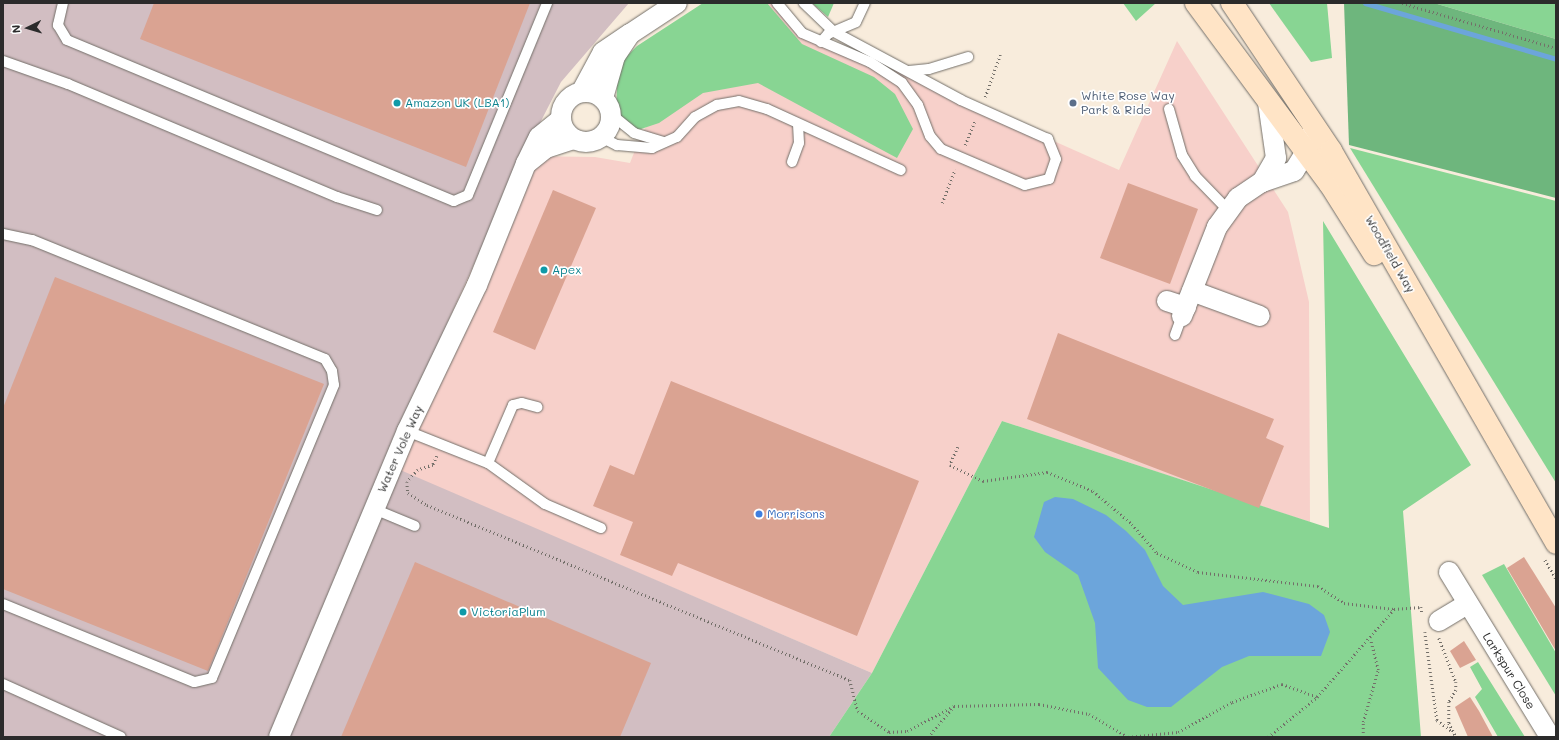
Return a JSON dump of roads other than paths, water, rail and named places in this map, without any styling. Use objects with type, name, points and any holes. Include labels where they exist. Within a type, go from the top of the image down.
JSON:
[{"type":"street","name":"Woodfield Way","points":[[1196,3],[1306,152],[1474,404]]},
{"type":"street","name":"Woodfield Way","points":[[1232,3],[1302,106],[1428,319],[1474,404],[1556,543]]},
{"type":"street","points":[[630,34],[615,56],[601,137],[587,143],[573,139],[560,120],[564,104],[582,91],[603,52],[630,34],[664,6]]},
{"type":"street","points":[[582,91],[607,107]]},
{"type":"street","name":"Woodfield Way","points":[[1187,304],[1217,227],[1228,210],[1262,182],[1276,158],[1268,102]]},
{"type":"street","name":"Woodfield Way","points":[[1262,182],[1289,174],[1306,152],[1308,127],[1302,106]]},
{"type":"street","name":"Water Vole Way","points":[[279,737],[407,431],[477,285],[526,164],[539,138],[560,120]]},
{"type":"street","name":"Water Vole Way","points":[[526,164],[546,148],[573,139]]},
{"type":"street","points":[[1167,301],[1260,316]]},
{"type":"street","name":"Larkspur Close","points":[[1450,572],[1467,604],[1550,737]]},
{"type":"street","points":[[1431,625],[1467,604]]},
{"type":"lane","points":[[63,3],[58,25],[68,40],[454,201],[468,195],[547,3]]},
{"type":"lane","points":[[776,3],[802,33],[889,72],[918,105],[930,136],[941,149],[1025,185],[1049,178],[1056,159],[1048,139],[980,109],[834,32],[804,3]]},
{"type":"lane","points":[[821,42],[834,32],[856,22],[865,3]]},
{"type":"lane","points":[[909,71],[929,69],[968,57]]},
{"type":"lane","points":[[3,61],[68,84],[337,198],[377,210]]},
{"type":"lane","points":[[601,137],[632,147],[652,148],[677,137],[695,117],[712,108],[739,101],[798,124],[901,170]]},
{"type":"lane","points":[[607,107],[634,133],[664,142]]},
{"type":"lane","points":[[1169,109],[1182,155],[1195,176],[1228,210]]},
{"type":"lane","points":[[792,162],[799,144],[798,124]]},
{"type":"lane","points":[[3,234],[32,240],[325,359],[332,371],[334,385],[212,678],[194,682],[3,604]]},
{"type":"lane","points":[[1175,334],[1187,304]]},
{"type":"lane","points":[[488,463],[513,406],[522,403],[537,407]]},
{"type":"lane","points":[[407,431],[488,463],[545,504],[601,528]]},
{"type":"lane","points":[[374,509],[415,526]]},
{"type":"lane","points":[[3,684],[121,737]]},
{"type":"water","points":[[1055,497],[1073,499],[1106,515],[1126,531],[1145,550],[1163,586],[1183,605],[1263,592],[1309,604],[1324,615],[1330,632],[1321,656],[1249,656],[1222,667],[1171,707],[1147,707],[1128,700],[1098,668],[1095,623],[1078,575],[1045,552],[1034,537],[1044,502]]},
{"type":"waterway","points":[[1365,3],[1556,59]]},
{"type":"place","name":"Amazon UK (LBA1)","points":[[397,103]]},
{"type":"place","name":"White Rose Way Park & Ride","points":[[1073,103]]},
{"type":"place","name":"Apex","points":[[544,270]]},
{"type":"place","name":"Morrisons","points":[[759,514]]},
{"type":"place","name":"VictoriaPlum","points":[[463,612]]}]
